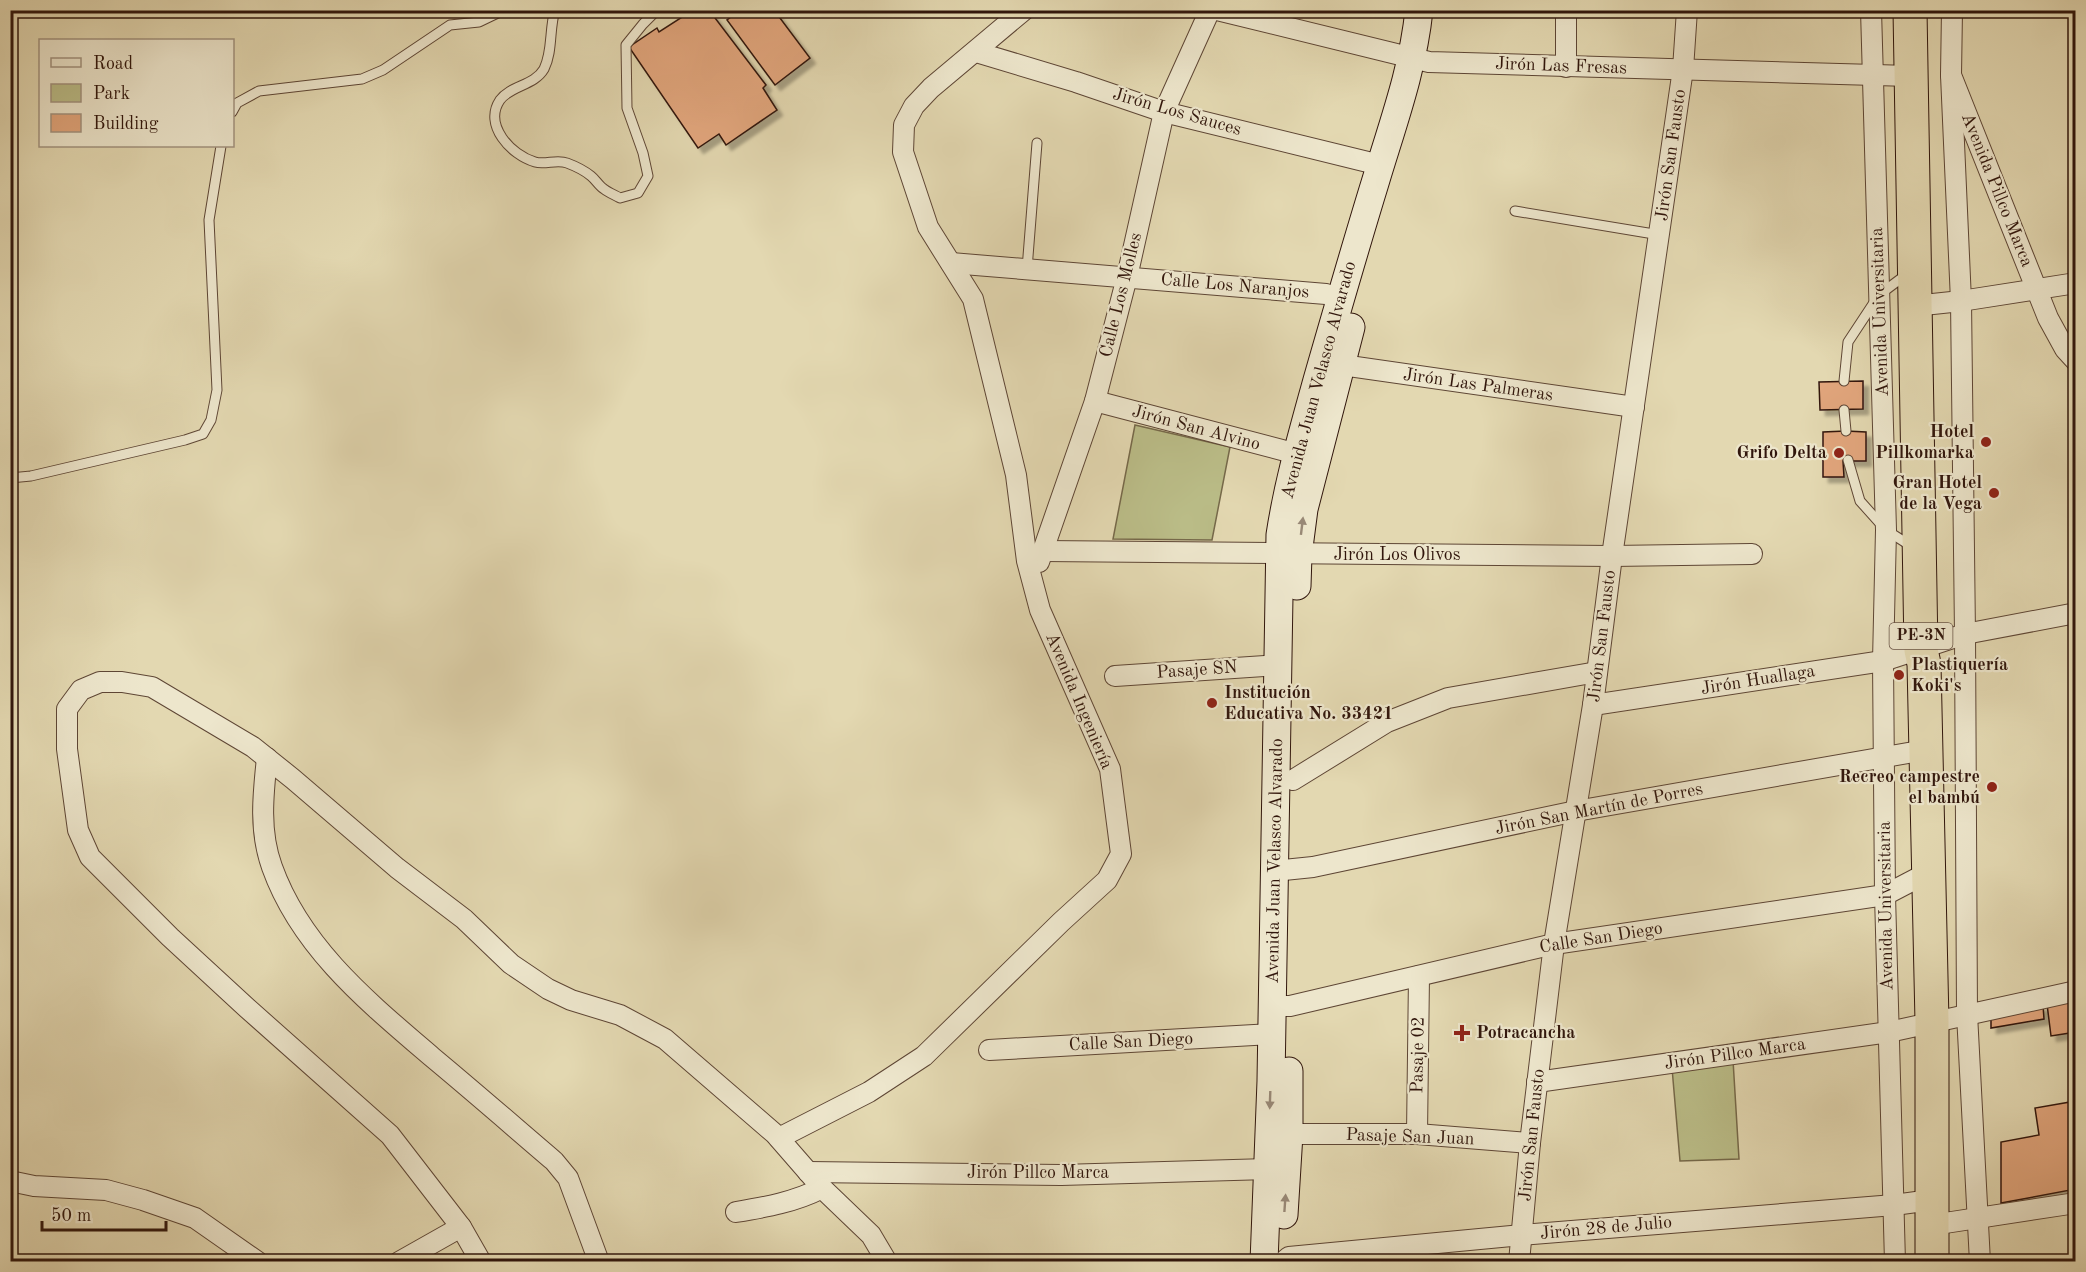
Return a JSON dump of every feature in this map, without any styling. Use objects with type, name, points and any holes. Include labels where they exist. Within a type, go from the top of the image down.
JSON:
[{"type":"highway","name":"PE-3N","points":[[1910,10],[1921,650],[1932,1022],[1932,1262]]},
{"type":"street","name":"Avenida Ingeniería","points":[[779,1138],[869,1092],[924,1056],[1107,880],[1121,854],[1110,769],[1040,610],[1027,561],[1017,475],[973,299],[928,227],[903,152],[904,125],[914,106],[1024,10]]},
{"type":"street","name":"Calle Los Molles","points":[[1033,582],[1095,401],[1127,277],[1164,112],[1210,10]]},
{"type":"street","name":"Jirón Las Fresas","points":[[1217,10],[1420,60],[1566,67],[1910,76]]},
{"type":"street","name":"Avenida Juan Velasco Alvarado","points":[[1283,870],[1293,780],[1289,554],[1284,512],[1297,454],[1357,304],[1420,60],[1416,38],[1419,10]]},
{"type":"street","name":"Avenida Juan Velasco Alvarado","points":[[1282,1262],[1289,1134],[1281,1006],[1283,870],[1278,665],[1289,554],[1304,509],[1332,364],[1340,299],[1380,165],[1420,60],[1436,10]]},
{"type":"street","points":[[1566,10],[1566,67]]},
{"type":"street","name":"Jirón San Fausto","points":[[1519,1262],[1530,1143],[1554,944],[1593,705],[1612,556],[1660,235],[1683,69],[1687,10]]},
{"type":"street","name":"Avenida Universitaria","points":[[1871,10],[1886,530],[1883,661],[1885,895],[1895,1262]]},
{"type":"street","name":"Avenida Pillco Marca","points":[[1952,10],[1951,75],[2048,318],[2064,349],[2076,362]]},
{"type":"street","name":"Jirón Los Sauces","points":[[976,52],[1076,82],[1164,112],[1380,165]]},
{"type":"street","points":[[1951,75],[1961,301],[1967,1014],[1980,1262]]},
{"type":"street","name":"Calle Los Naranjos","points":[[951,263],[1326,294],[1340,299]]},
{"type":"street","points":[[1914,306],[2076,283]]},
{"type":"street","name":"Jirón Las Palmeras","points":[[1332,364],[1634,407]]},
{"type":"street","name":"Jirón San Alvino","points":[[1095,401],[1297,454]]},
{"type":"street","name":"Jirón Los Olivos","points":[[1043,551],[1612,556],[1752,554]]},
{"type":"street","name":"Jirón Huallaga","points":[[1593,705],[1883,661],[1965,634],[2076,613]]},
{"type":"street","name":"Pasaje SN","points":[[1116,676],[1278,665]]},
{"type":"street","points":[[1293,780],[1388,722],[1448,698],[1597,672]]},
{"type":"street","points":[[481,1262],[461,1227],[390,1135],[170,937],[90,857],[78,830],[67,749],[67,709],[81,690],[100,682],[122,682],[152,687],[253,747],[397,868],[464,919],[511,964],[571,1000],[620,1014],[665,1039],[779,1138],[822,1188],[871,1235],[887,1262]]},
{"type":"street","name":"Jirón San Martín de Porres","points":[[1283,870],[1313,867],[1576,812],[1925,750]]},
{"type":"street","points":[[267,758],[262,800],[263,824],[272,866],[292,909],[316,949],[369,1003],[554,1161],[568,1178],[599,1262]]},
{"type":"street","name":"Calle San Diego","points":[[1281,1006],[1554,944],[1885,895],[1929,872]]},
{"type":"street","name":"Pasaje 02","points":[[1417,1134],[1419,976]]},
{"type":"street","name":"Jirón Pillco Marca","points":[[1537,1082],[1889,1032],[2076,992]]},
{"type":"street","name":"Avenida Juan Velasco Alvarado","points":[[1264,1262],[1272,1034],[1281,1006]]},
{"type":"street","name":"Calle San Diego","points":[[989,1050],[1272,1034]]},
{"type":"street","name":"Pasaje San Juan","points":[[1289,1134],[1417,1134],[1530,1143]]},
{"type":"street","name":"Jirón Pillco Marca","points":[[808,1172],[1061,1175],[1268,1168]]},
{"type":"street","points":[[10,1181],[34,1186],[106,1190],[143,1200],[195,1218],[258,1262]]},
{"type":"street","points":[[736,1212],[805,1197],[822,1188]]},
{"type":"street","name":"Jirón 28 de Julio","points":[[1282,1262],[1289,1257],[1522,1235],[1894,1205],[1931,1213],[1979,1217],[2076,1203]]},
{"type":"street","points":[[399,1262],[461,1227]]},
{"type":"lane","points":[[234,108],[237,103],[259,91],[362,79],[383,70],[450,25],[479,22],[504,10]]},
{"type":"lane","points":[[555,10],[550,49],[544,70],[529,84],[511,90],[500,100],[493,116],[499,135],[516,151],[536,163],[565,162],[591,175],[603,189],[620,198],[638,193],[648,176],[643,153],[627,108],[626,45],[642,24],[657,10]]},
{"type":"lane","points":[[1027,269],[1037,143]]},
{"type":"lane","points":[[10,478],[31,476],[203,434],[211,420],[217,390],[209,220],[221,147]]},
{"type":"lane","points":[[1515,211],[1660,235]]},
{"type":"lane","points":[[1844,381],[1848,342],[1880,295],[1913,269]]},
{"type":"lane","points":[[1844,410],[1846,431]]},
{"type":"lane","points":[[1848,460],[1860,501],[1886,530],[1921,552]]},
{"type":"green space","points":[[1135,425],[1230,447],[1212,540],[1113,539]]},
{"type":"green space","points":[[1733,1060],[1739,1159],[1680,1161],[1672,1068]]},
{"type":"building","points":[[693,10],[709,10],[766,85],[763,88],[777,110],[726,145],[719,134],[698,148],[629,47],[657,28],[659,32]]},
{"type":"building","points":[[740,10],[774,10],[810,58],[775,85],[727,20]]},
{"type":"building","points":[[1863,381],[1863,409],[1820,410],[1819,382]]},
{"type":"building","points":[[1823,432],[1866,432],[1866,461],[1843,461],[1844,477],[1823,477]]},
{"type":"building","points":[[2076,998],[2076,1032],[2051,1036],[2047,1004]]},
{"type":"building","points":[[2043,1005],[2044,1019],[1991,1028],[1991,1015]]},
{"type":"building","points":[[2076,1101],[2076,1189],[2001,1203],[2001,1142],[2039,1135],[2035,1108]]},
{"type":"place","name":"Hotel Pillkomarka","points":[[1986,442]]},
{"type":"place","name":"Grifo Delta","points":[[1839,453]]},
{"type":"place","name":"Gran Hotel de la Vega","points":[[1994,493]]},
{"type":"place","name":"Plastiquería Koki's","points":[[1899,675]]},
{"type":"place","name":"Institución Educativa No. 33421","points":[[1212,703]]},
{"type":"place","name":"Recreo campestre el bambú","points":[[1992,787]]},
{"type":"place","name":"Potracancha","points":[[1462,1033]]}]
